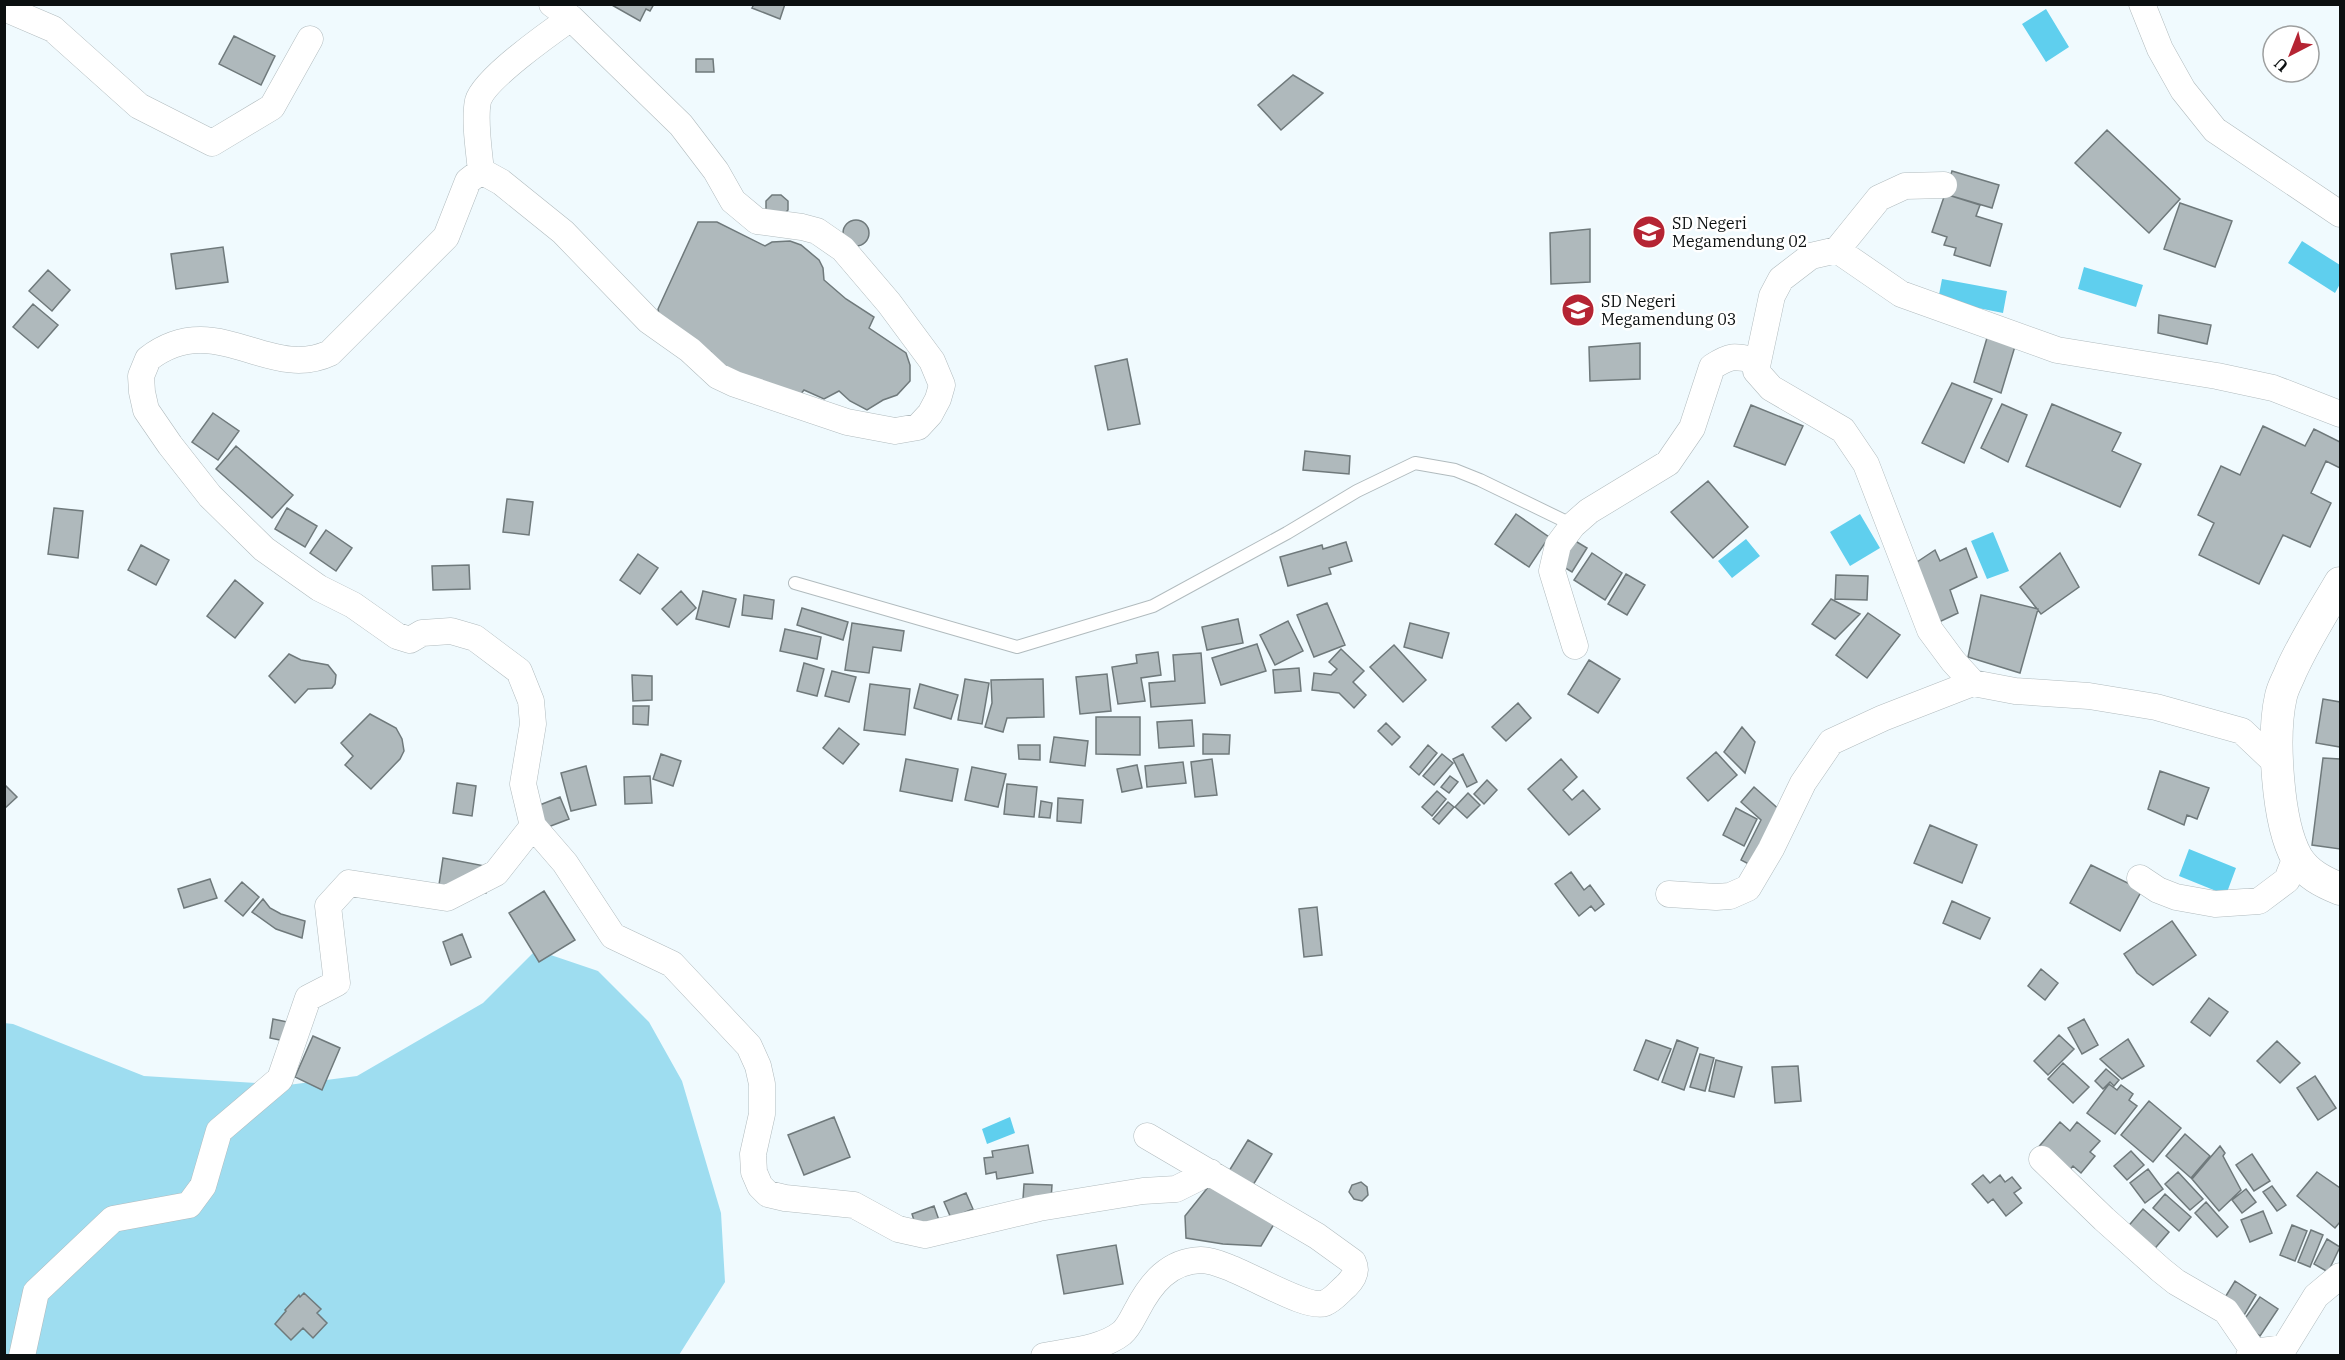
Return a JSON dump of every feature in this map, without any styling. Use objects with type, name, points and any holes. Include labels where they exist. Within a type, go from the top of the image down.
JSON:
[{"type":"street","points":[[2142,4],[2160,49],[2182,90],[2215,130],[2340,214]]},
{"type":"street","points":[[4,8],[53,29],[139,106],[212,143],[272,107],[310,39]]},
{"type":"street","points":[[562,11],[681,125],[716,171],[733,201],[756,221],[817,231],[843,249],[889,303],[932,361],[942,385],[938,399],[930,414],[918,427],[895,431],[847,422],[735,384],[718,376],[690,350],[649,321],[563,232],[501,182],[481,171],[477,103],[481,93],[562,11]]},
{"type":"street","points":[[481,171],[468,181],[446,237],[330,353],[315,360],[272,357],[218,340],[180,342],[148,359],[141,376],[146,410],[170,446],[210,496],[264,549],[319,588],[353,605],[397,636],[410,640],[422,633],[451,631],[475,638],[519,671],[531,701],[533,724],[523,784],[533,826],[565,863],[613,936],[672,964],[749,1046],[758,1066],[762,1084],[762,1114],[753,1154],[754,1172],[760,1186],[768,1194],[785,1198],[854,1205],[898,1229],[925,1235],[1039,1208],[1143,1191],[1176,1189],[1210,1172]]},
{"type":"street","points":[[1944,185],[1905,186],[1879,198],[1837,250],[1811,256],[1781,279],[1772,296],[1756,371],[1771,388],[1843,430],[1866,464],[1930,630],[1973,683]]},
{"type":"street","points":[[1837,250],[1901,294],[2057,350],[2217,376],[2273,388],[2340,414]]},
{"type":"street","points":[[1575,646],[1552,571],[1558,545],[1573,525],[1589,511],[1668,463],[1692,428],[1712,367],[1728,357],[1736,356],[1758,361]]},
{"type":"street","points":[[2340,583],[2303,645],[2281,695],[2278,765],[2282,811],[2296,857],[2306,870],[2323,882],[2340,889]]},
{"type":"street","points":[[1669,894],[1730,896],[1748,888],[1771,849],[1803,783],[1832,742],[1883,718],[1973,683],[2015,691],[2089,696],[2156,707],[2242,731],[2278,765]]},
{"type":"street","points":[[22,1356],[36,1292],[113,1219],[189,1204],[203,1186],[219,1131],[280,1079],[308,998],[337,983],[328,906],[349,883],[447,898],[496,873],[533,826]]},
{"type":"street","points":[[2140,878],[2158,890],[2176,897],[2216,904],[2259,901],[2287,880],[2296,857]]},
{"type":"street","points":[[1044,1356],[1092,1346],[1112,1339],[1124,1331],[1154,1281],[1167,1270],[1185,1263],[1204,1260],[1240,1272],[1282,1292],[1316,1304],[1323,1304],[1332,1299],[1355,1274],[1356,1267],[1353,1262],[1317,1236],[1147,1136]]},
{"type":"street","points":[[2042,1159],[2161,1270],[2176,1282],[2226,1311],[2252,1354],[2291,1352],[2316,1296],[2340,1276]]},
{"type":"lane","points":[[795,583],[1017,647],[1153,606],[1287,533],[1357,491],[1415,463],[1455,470],[1573,525]]},
{"type":"shaded area","points":[[2046,9],[2069,47],[2046,62],[2022,24]]},
{"type":"shaded area","points":[[2302,241],[2340,265],[2340,284],[2335,293],[2288,263]]},
{"type":"shaded area","points":[[2084,267],[2143,285],[2136,307],[2078,289]]},
{"type":"shaded area","points":[[1942,279],[2007,291],[2003,313],[1938,300]]},
{"type":"shaded area","points":[[1860,514],[1880,548],[1850,566],[1830,532]]},
{"type":"shaded area","points":[[1993,532],[2009,571],[1987,579],[1971,541]]},
{"type":"shaded area","points":[[1746,539],[1760,556],[1732,578],[1718,561]]},
{"type":"shaded area","points":[[2189,849],[2236,868],[2226,895],[2179,876]]},
{"type":"shaded area","points":[[536,950],[598,971],[649,1022],[682,1081],[721,1213],[725,1282],[679,1355],[5,1355],[4,1023],[13,1024],[144,1076],[288,1085],[357,1076],[483,1003]]},
{"type":"shaded area","points":[[1010,1117],[1015,1133],[987,1144],[982,1129]]},
{"type":"building","points":[[610,4],[654,4],[650,11],[646,9],[640,21]]},
{"type":"building","points":[[754,4],[785,4],[780,19],[752,8]]},
{"type":"building","points":[[234,36],[275,56],[261,85],[219,64]]},
{"type":"building","points":[[696,59],[713,59],[714,72],[696,72]]},
{"type":"building","points":[[1293,75],[1323,93],[1281,130],[1258,105]]},
{"type":"building","points":[[2107,130],[2180,199],[2149,233],[2075,163]]},
{"type":"building","points":[[1952,171],[1999,185],[1992,208],[1945,194]]},
{"type":"building","points":[[1945,194],[1980,205],[1976,216],[2002,224],[1990,266],[1954,255],[1956,248],[1944,245],[1947,237],[1932,232]]},
{"type":"building","points":[[772,195],[781,195],[788,201],[788,210],[781,217],[766,210],[766,201]]},
{"type":"building","points":[[2180,203],[2232,221],[2215,267],[2164,249]]},
{"type":"building","points":[[856,220],[865,224],[869,233],[865,242],[856,246],[847,242],[843,233],[847,224]]},
{"type":"building","points":[[698,222],[717,222],[765,246],[772,242],[790,241],[801,245],[819,260],[823,268],[824,280],[846,299],[874,317],[869,328],[906,353],[910,365],[910,381],[897,395],[867,410],[850,401],[839,391],[824,399],[804,390],[796,400],[719,369],[711,352],[661,325],[658,309]]},
{"type":"building","points":[[1590,229],[1590,282],[1551,284],[1550,233]]},
{"type":"building","points":[[223,247],[228,282],[176,289],[171,254]]},
{"type":"building","points":[[48,270],[70,290],[52,311],[29,291]]},
{"type":"building","points":[[33,304],[58,325],[38,348],[13,327]]},
{"type":"building","points":[[2159,315],[2211,325],[2207,344],[2158,333]]},
{"type":"building","points":[[1989,331],[2016,343],[2001,393],[1974,382]]},
{"type":"building","points":[[1640,343],[1640,379],[1590,381],[1589,347]]},
{"type":"building","points":[[1127,359],[1140,424],[1108,430],[1095,366]]},
{"type":"building","points":[[1952,383],[1992,399],[1964,463],[1922,443]]},
{"type":"building","points":[[2002,404],[2027,415],[2008,462],[1981,448]]},
{"type":"building","points":[[2052,404],[2121,433],[2112,451],[2141,464],[2120,507],[2026,466]]},
{"type":"building","points":[[1751,405],[1803,426],[1785,465],[1734,446]]},
{"type":"building","points":[[213,413],[239,431],[218,460],[192,442]]},
{"type":"building","points":[[2263,426],[2305,446],[2314,429],[2340,442],[2340,468],[2326,461],[2311,493],[2331,503],[2310,547],[2283,535],[2259,584],[2199,555],[2214,523],[2198,515],[2221,466],[2240,475]]},
{"type":"building","points":[[236,446],[293,495],[272,518],[216,469]]},
{"type":"building","points":[[1305,451],[1350,456],[1349,474],[1303,470]]},
{"type":"building","points":[[1708,481],[1748,527],[1713,558],[1671,512]]},
{"type":"building","points":[[507,499],[533,502],[529,535],[503,532]]},
{"type":"building","points":[[54,508],[83,511],[78,558],[48,554]]},
{"type":"building","points":[[287,508],[317,526],[305,547],[275,529]]},
{"type":"building","points":[[1516,514],[1549,537],[1529,567],[1495,544]]},
{"type":"building","points":[[326,530],[352,548],[336,571],[310,553]]},
{"type":"building","points":[[1572,539],[1587,548],[1572,572],[1557,563]]},
{"type":"building","points":[[1346,542],[1352,561],[1329,568],[1331,574],[1288,586],[1280,557],[1322,545],[1323,549]]},
{"type":"building","points":[[141,545],[169,560],[156,585],[128,570]]},
{"type":"building","points":[[1966,548],[1977,577],[1950,590],[1958,613],[1937,623],[1914,564],[1935,550],[1940,561]]},
{"type":"building","points":[[1592,553],[1622,573],[1605,600],[1574,580]]},
{"type":"building","points":[[2060,553],[2079,587],[2041,614],[2020,587]]},
{"type":"building","points":[[638,554],[658,568],[640,594],[620,580]]},
{"type":"building","points":[[469,565],[470,589],[433,590],[432,566]]},
{"type":"building","points":[[1626,574],[1645,585],[1627,615],[1608,604]]},
{"type":"building","points":[[1836,575],[1868,576],[1867,600],[1835,599]]},
{"type":"building","points":[[235,580],[263,603],[235,638],[207,616]]},
{"type":"building","points":[[681,591],[696,608],[677,625],[662,609]]},
{"type":"building","points":[[703,591],[736,599],[729,627],[696,619]]},
{"type":"building","points":[[744,595],[774,600],[772,619],[742,615]]},
{"type":"building","points":[[1981,595],[2038,609],[2020,673],[1968,657]]},
{"type":"building","points":[[1831,599],[1860,614],[1835,639],[1812,624]]},
{"type":"building","points":[[1327,603],[1345,645],[1314,657],[1297,615]]},
{"type":"building","points":[[802,608],[848,622],[843,640],[797,625]]},
{"type":"building","points":[[1868,613],[1900,635],[1867,678],[1836,655]]},
{"type":"building","points":[[1238,619],[1243,643],[1207,650],[1202,627]]},
{"type":"building","points":[[1288,621],[1303,651],[1275,665],[1260,635]]},
{"type":"building","points":[[852,623],[904,631],[901,651],[873,647],[869,673],[845,670]]},
{"type":"building","points":[[1410,623],[1449,633],[1442,658],[1404,647]]},
{"type":"building","points":[[785,629],[821,637],[817,659],[780,651]]},
{"type":"building","points":[[1257,644],[1266,671],[1221,685],[1212,658]]},
{"type":"building","points":[[1394,645],[1426,680],[1403,702],[1370,667]]},
{"type":"building","points":[[1341,649],[1364,671],[1353,682],[1366,695],[1354,708],[1339,693],[1312,690],[1314,673],[1331,675],[1337,669],[1329,662]]},
{"type":"building","points":[[1158,652],[1161,675],[1141,678],[1145,701],[1118,704],[1112,667],[1137,663],[1136,655]]},
{"type":"building","points":[[1201,653],[1205,703],[1151,707],[1149,683],[1175,681],[1173,655]]},
{"type":"building","points":[[289,654],[301,660],[328,665],[336,675],[335,684],[332,688],[308,689],[295,703],[269,676]]},
{"type":"building","points":[[1589,660],[1620,679],[1598,713],[1568,694]]},
{"type":"building","points":[[804,663],[824,669],[817,696],[797,691]]},
{"type":"building","points":[[1299,668],[1301,691],[1275,693],[1273,670]]},
{"type":"building","points":[[832,671],[856,677],[849,702],[825,696]]},
{"type":"building","points":[[1107,674],[1111,711],[1080,714],[1076,677]]},
{"type":"building","points":[[632,675],[652,676],[652,700],[633,701]]},
{"type":"building","points":[[965,679],[989,683],[982,724],[958,720]]},
{"type":"building","points":[[1043,679],[1044,717],[1007,718],[1003,732],[985,727],[992,703],[991,680]]},
{"type":"building","points":[[870,684],[910,689],[905,735],[864,730]]},
{"type":"building","points":[[920,684],[958,695],[951,719],[914,708]]},
{"type":"building","points":[[2323,699],[2340,702],[2340,747],[2316,743]]},
{"type":"building","points":[[1518,703],[1531,718],[1506,741],[1492,727]]},
{"type":"building","points":[[633,706],[649,706],[648,725],[633,724]]},
{"type":"building","points":[[370,714],[396,728],[402,739],[404,751],[400,759],[371,789],[345,765],[353,756],[341,743]]},
{"type":"building","points":[[1096,717],[1140,717],[1140,755],[1096,754]]},
{"type":"building","points":[[1192,720],[1194,746],[1159,748],[1157,722]]},
{"type":"building","points":[[1386,723],[1400,737],[1392,745],[1378,731]]},
{"type":"building","points":[[1742,727],[1755,742],[1745,773],[1724,752]]},
{"type":"building","points":[[839,728],[859,744],[843,764],[823,748]]},
{"type":"building","points":[[1203,734],[1230,735],[1229,754],[1203,754]]},
{"type":"building","points":[[1054,737],[1088,741],[1085,766],[1050,762]]},
{"type":"building","points":[[1018,745],[1040,745],[1040,760],[1019,759]]},
{"type":"building","points":[[1428,745],[1437,753],[1419,775],[1410,767]]},
{"type":"building","points":[[1716,752],[1737,775],[1708,801],[1687,778]]},
{"type":"building","points":[[661,754],[681,761],[673,786],[653,779]]},
{"type":"building","points":[[1442,754],[1453,763],[1434,785],[1423,776]]},
{"type":"building","points":[[1463,754],[1477,782],[1467,787],[1453,759]]},
{"type":"building","points":[[2323,758],[2340,759],[2340,849],[2312,845]]},
{"type":"building","points":[[906,759],[958,769],[952,801],[900,791]]},
{"type":"building","points":[[1212,759],[1217,795],[1195,797],[1191,762]]},
{"type":"building","points":[[1561,759],[1577,777],[1563,790],[1572,800],[1583,790],[1600,809],[1569,835],[1528,789]]},
{"type":"building","points":[[1183,762],[1186,783],[1147,787],[1145,766]]},
{"type":"building","points":[[1137,765],[1142,788],[1122,792],[1117,769]]},
{"type":"building","points":[[586,766],[596,805],[571,811],[561,773]]},
{"type":"building","points":[[972,767],[1006,774],[998,807],[965,800]]},
{"type":"building","points":[[2160,771],[2209,788],[2197,819],[2187,815],[2184,825],[2148,809]]},
{"type":"building","points":[[650,776],[652,803],[625,804],[624,777]]},
{"type":"building","points":[[1450,776],[1458,782],[1449,793],[1441,787]]},
{"type":"building","points":[[1487,780],[1497,790],[1484,804],[1474,794]]},
{"type":"building","points":[[457,783],[476,786],[472,816],[453,813]]},
{"type":"building","points":[[4,784],[17,797],[4,809]]},
{"type":"building","points":[[1007,784],[1037,787],[1034,817],[1004,814]]},
{"type":"building","points":[[1754,787],[1783,813],[1756,868],[1741,860],[1761,820],[1741,802]]},
{"type":"building","points":[[1437,791],[1446,799],[1432,816],[1422,807]]},
{"type":"building","points":[[1468,793],[1480,805],[1467,818],[1455,807]]},
{"type":"building","points":[[560,797],[569,819],[535,832],[527,810]]},
{"type":"building","points":[[1058,798],[1083,800],[1081,823],[1057,821]]},
{"type":"building","points":[[1041,801],[1052,803],[1050,818],[1039,817]]},
{"type":"building","points":[[1448,802],[1454,807],[1439,824],[1433,819]]},
{"type":"building","points":[[1736,808],[1757,819],[1744,846],[1723,835]]},
{"type":"building","points":[[1930,825],[1977,845],[1962,883],[1914,863]]},
{"type":"building","points":[[443,858],[490,867],[486,893],[439,885]]},
{"type":"building","points":[[2091,865],[2142,890],[2120,931],[2070,903]]},
{"type":"building","points":[[1571,872],[1584,890],[1590,885],[1604,904],[1595,911],[1591,906],[1579,916],[1555,884]]},
{"type":"building","points":[[210,879],[217,898],[184,908],[178,889]]},
{"type":"building","points":[[242,882],[259,897],[243,916],[225,901]]},
{"type":"building","points":[[544,891],[575,940],[539,962],[509,913]]},
{"type":"building","points":[[263,899],[270,908],[281,914],[305,921],[302,938],[276,929],[252,912]]},
{"type":"building","points":[[1952,901],[1990,918],[1980,939],[1943,923]]},
{"type":"building","points":[[1317,907],[1322,955],[1304,957],[1299,909]]},
{"type":"building","points":[[2172,921],[2196,955],[2153,985],[2137,973],[2124,954]]},
{"type":"building","points":[[462,934],[471,957],[451,965],[443,942]]},
{"type":"building","points":[[2041,969],[2058,983],[2045,1000],[2028,986]]},
{"type":"building","points":[[2209,998],[2228,1012],[2210,1036],[2191,1022]]},
{"type":"building","points":[[273,1019],[302,1025],[299,1044],[270,1038]]},
{"type":"building","points":[[2084,1019],[2098,1045],[2082,1054],[2068,1028]]},
{"type":"building","points":[[2059,1035],[2074,1049],[2048,1075],[2034,1061]]},
{"type":"building","points":[[313,1036],[340,1048],[322,1090],[295,1077]]},
{"type":"building","points":[[2128,1039],[2144,1066],[2122,1079],[2100,1059]]},
{"type":"building","points":[[1646,1040],[1671,1049],[1658,1080],[1634,1070]]},
{"type":"building","points":[[1677,1040],[1698,1048],[1684,1090],[1662,1082]]},
{"type":"building","points":[[2277,1041],[2300,1063],[2280,1083],[2257,1061]]},
{"type":"building","points":[[1700,1054],[1714,1058],[1705,1091],[1690,1087]]},
{"type":"building","points":[[1716,1060],[1742,1067],[1734,1097],[1709,1091]]},
{"type":"building","points":[[2063,1063],[2089,1087],[2073,1103],[2048,1079]]},
{"type":"building","points":[[1798,1066],[1801,1101],[1775,1103],[1772,1067]]},
{"type":"building","points":[[2106,1069],[2119,1080],[2114,1086],[2110,1082],[2103,1089],[2095,1081]]},
{"type":"building","points":[[2315,1076],[2336,1108],[2318,1120],[2297,1088]]},
{"type":"building","points":[[2109,1084],[2117,1090],[2121,1085],[2133,1094],[2129,1100],[2137,1106],[2115,1134],[2087,1113]]},
{"type":"building","points":[[2149,1101],[2181,1128],[2153,1162],[2121,1135]]},
{"type":"building","points":[[834,1117],[850,1157],[804,1175],[788,1135]]},
{"type":"building","points":[[2060,1122],[2070,1131],[2077,1122],[2100,1141],[2090,1152],[2095,1156],[2081,1173],[2073,1166],[2065,1175],[2036,1150]]},
{"type":"building","points":[[2185,1134],[2210,1156],[2191,1178],[2166,1156]]},
{"type":"building","points":[[1248,1140],[1272,1154],[1253,1185],[1229,1171]]},
{"type":"building","points":[[1028,1145],[1033,1173],[997,1179],[996,1172],[986,1174],[984,1158],[993,1157],[992,1151]]},
{"type":"building","points":[[2220,1146],[2241,1190],[2219,1211],[2192,1179]]},
{"type":"building","points":[[2131,1151],[2144,1165],[2127,1180],[2114,1166]]},
{"type":"building","points":[[2252,1154],[2270,1181],[2254,1191],[2236,1165]]},
{"type":"building","points":[[2148,1169],[2163,1189],[2145,1203],[2130,1183]]},
{"type":"building","points":[[2178,1172],[2203,1199],[2190,1210],[2165,1184]]},
{"type":"building","points":[[2317,1172],[2340,1188],[2340,1222],[2335,1228],[2297,1196]]},
{"type":"building","points":[[1983,1175],[1990,1183],[2000,1175],[2005,1182],[2012,1177],[2021,1188],[2014,1193],[2022,1203],[2006,1216],[1993,1199],[1988,1203],[1972,1184]]},
{"type":"building","points":[[1361,1182],[1367,1187],[1368,1195],[1362,1201],[1354,1199],[1349,1192],[1352,1185]]},
{"type":"building","points":[[1024,1184],[1052,1185],[1051,1200],[1023,1199]]},
{"type":"building","points":[[1209,1186],[1274,1224],[1261,1246],[1223,1244],[1186,1238],[1185,1216]]},
{"type":"building","points":[[2272,1186],[2286,1205],[2277,1211],[2263,1192]]},
{"type":"building","points":[[2246,1189],[2256,1202],[2242,1213],[2232,1200]]},
{"type":"building","points":[[966,1193],[973,1209],[951,1218],[944,1202]]},
{"type":"building","points":[[2165,1194],[2191,1217],[2179,1231],[2153,1208]]},
{"type":"building","points":[[2206,1202],[2228,1227],[2217,1237],[2195,1213]]},
{"type":"building","points":[[934,1206],[940,1223],[917,1230],[912,1214]]},
{"type":"building","points":[[2143,1209],[2169,1232],[2151,1253],[2125,1230]]},
{"type":"building","points":[[2263,1211],[2272,1233],[2250,1242],[2241,1220]]},
{"type":"building","points":[[2292,1225],[2307,1231],[2295,1261],[2280,1255]]},
{"type":"building","points":[[2311,1230],[2323,1235],[2310,1267],[2298,1262]]},
{"type":"building","points":[[2327,1239],[2340,1247],[2328,1272],[2314,1264]]},
{"type":"building","points":[[1116,1245],[1123,1284],[1064,1294],[1057,1255]]},
{"type":"building","points":[[2235,1281],[2256,1295],[2243,1317],[2221,1304]]},
{"type":"building","points":[[304,1293],[321,1309],[317,1313],[327,1323],[313,1338],[303,1328],[291,1340],[275,1324],[299,1295],[300,1297]]},
{"type":"building","points":[[2260,1297],[2278,1309],[2260,1336],[2241,1324]]},
{"type":"place","name":"SD Negeri Megamendung 02","points":[[1649,232]]},
{"type":"place","name":"SD Negeri Megamendung 03","points":[[1578,310]]}]
